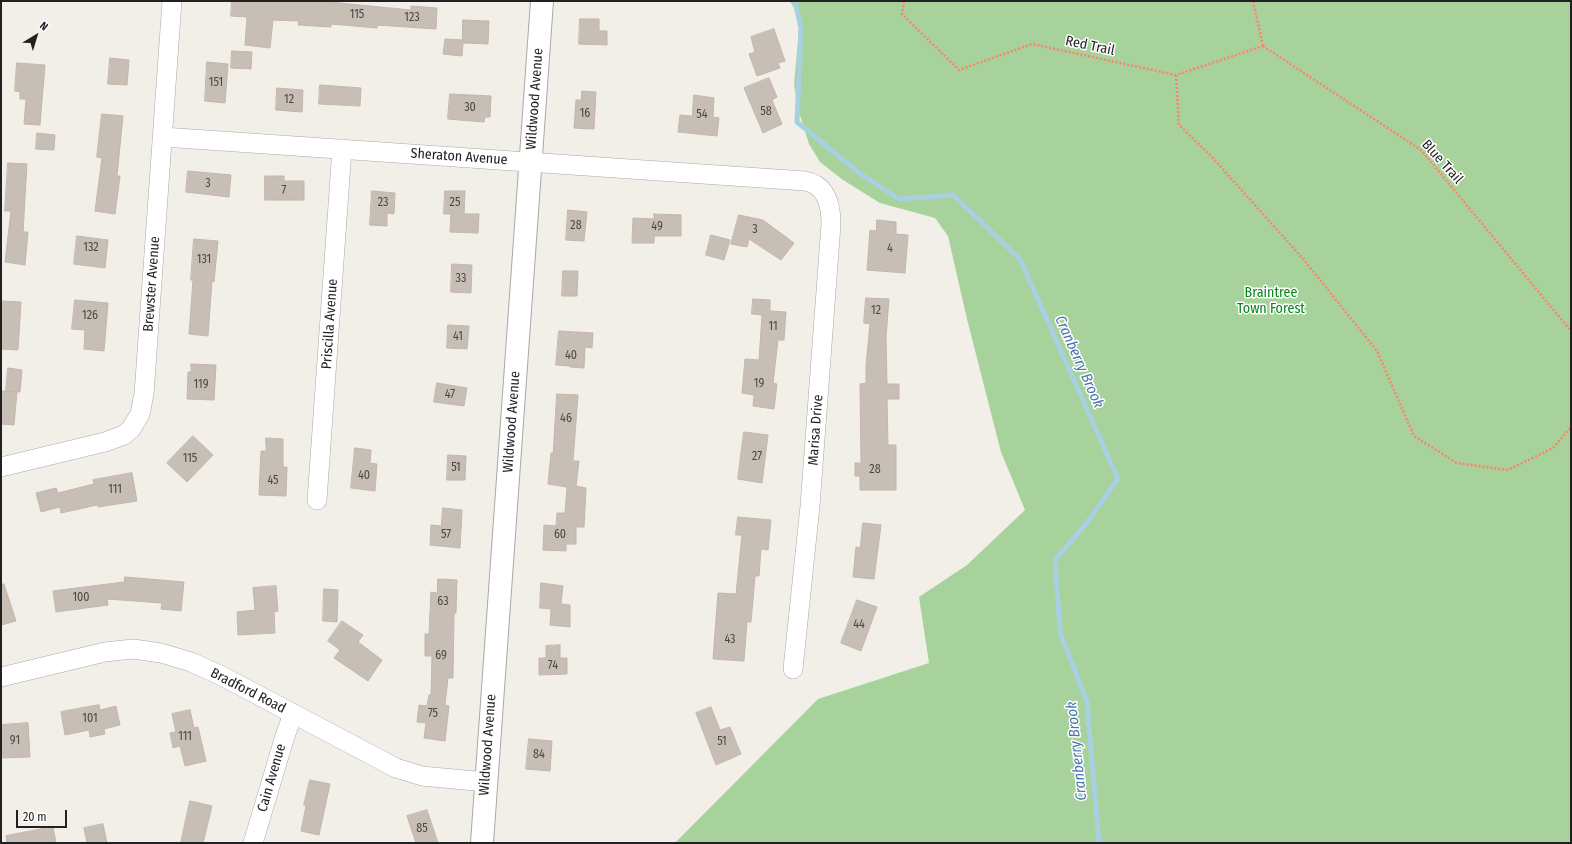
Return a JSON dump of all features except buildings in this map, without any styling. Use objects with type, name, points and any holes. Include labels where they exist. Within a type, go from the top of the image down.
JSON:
[{"type":"street","name":"Brewster Avenue","points":[[1,467],[114,440],[124,435],[131,429],[140,414],[144,394],[172,1]]},
{"type":"street","name":"Wildwood Avenue","points":[[482,843],[542,1]]},
{"type":"street","name":"Sheraton Avenue","points":[[163,137],[805,181],[812,182],[824,191]]},
{"type":"street","name":"Priscilla Avenue","points":[[317,500],[342,149]]},
{"type":"street","name":"Marisa Drive","points":[[792,669],[810,506],[831,224],[830,207],[824,191]]},
{"type":"street","name":"Bradford Road","points":[[1,677],[104,652],[133,649],[147,651],[175,658],[206,669],[409,773],[435,778],[486,782]]},
{"type":"street","name":"Cain Avenue","points":[[253,843],[293,714]]},
{"type":"path","name":"Red Trail","points":[[904,1],[902,14],[959,70],[1032,44],[1176,75]]},
{"type":"path","points":[[1253,1],[1263,46],[1176,75],[1179,125],[1212,157],[1304,260],[1377,351],[1414,436],[1457,463],[1508,470],[1553,448],[1571,427]]},
{"type":"path","name":"Blue Trail","points":[[1263,46],[1421,150],[1571,331]]},
{"type":"green space","name":"Braintree Town Forest","points":[[790,1],[1571,1],[1571,843],[675,843],[818,699],[929,663],[919,597],[967,565],[1025,510],[1001,452],[967,319],[948,236],[935,218],[880,203],[843,180],[820,162],[809,144],[799,112],[794,85],[800,19]]},
{"type":"waterway","name":"Cranberry Brook","points":[[795,1],[801,28],[797,122],[862,175],[899,199],[953,195],[1020,259],[1118,479],[1085,525],[1055,560],[1060,632],[1087,702],[1099,843]]}]
